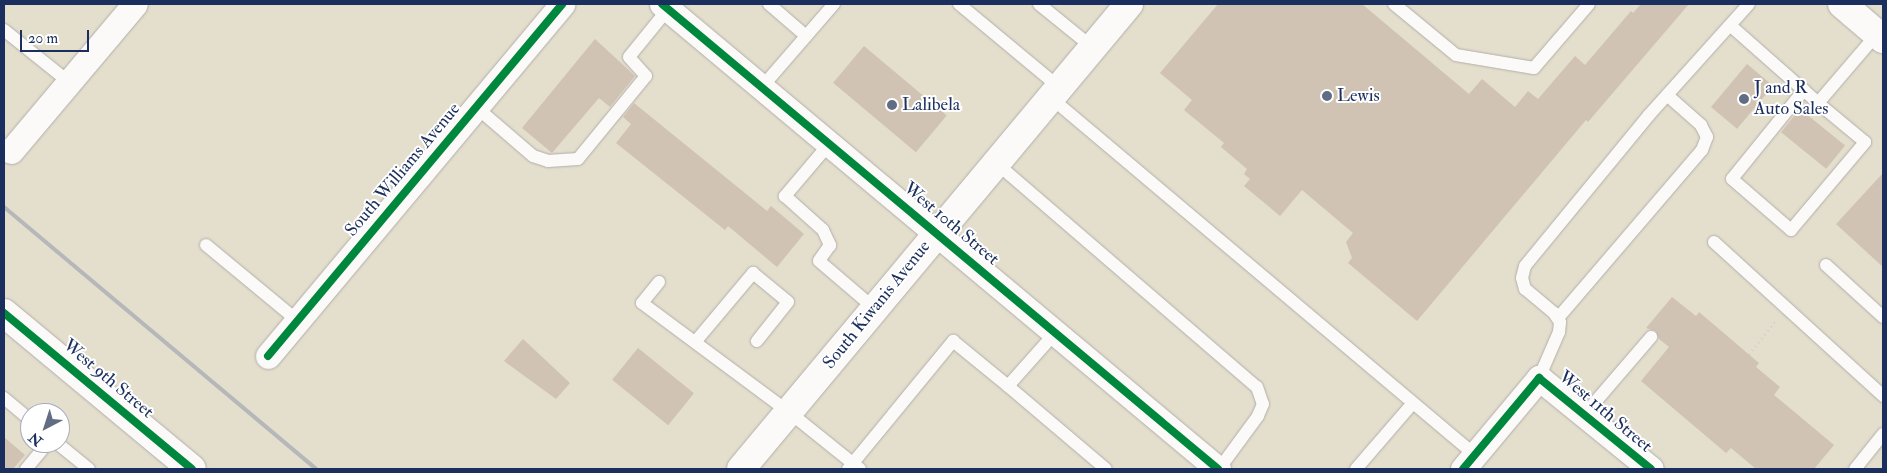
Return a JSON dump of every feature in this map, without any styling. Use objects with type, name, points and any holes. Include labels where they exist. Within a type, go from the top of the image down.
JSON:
[{"type":"main road","name":"South Kiwanis Avenue","points":[[741,469],[937,231],[1129,4]]},
{"type":"main road","points":[[1842,4],[1880,36]]},
{"type":"main road","name":"West 9th Street","points":[[4,313],[192,469]]},
{"type":"street","points":[[11,151],[135,4]]},
{"type":"street","name":"South Williams Avenue","points":[[268,356],[562,4]]},
{"type":"street","name":"West 10th Street","points":[[665,6],[937,231],[1219,469]]},
{"type":"street","name":"West 11th Street","points":[[1469,462],[1540,378],[1651,469]]},
{"type":"lane","points":[[769,4],[806,36]]},
{"type":"lane","points":[[762,87],[834,4]]},
{"type":"lane","points":[[960,4],[1055,92],[1413,403],[1469,462]]},
{"type":"lane","points":[[1039,4],[1092,47]]},
{"type":"lane","points":[[1394,4],[1456,54],[1534,68],[1589,4]]},
{"type":"lane","points":[[1540,378],[1559,332],[1558,318],[1525,289],[1522,278],[1525,266],[1667,95],[1731,26],[1748,4]]},
{"type":"lane","points":[[476,107],[533,156],[548,161],[578,159],[646,76],[629,57],[665,6]]},
{"type":"lane","points":[[1731,26],[1865,142],[1792,230],[1732,179],[1804,90]]},
{"type":"lane","points":[[4,30],[69,82]]},
{"type":"lane","points":[[1818,103],[1880,36]]},
{"type":"lane","points":[[1558,318],[1702,150],[1707,137],[1701,125],[1667,95]]},
{"type":"lane","points":[[830,143],[785,196],[823,230],[830,245],[819,260],[874,308]]},
{"type":"lane","points":[[996,162],[1257,387],[1263,404],[1258,416],[1219,469]]},
{"type":"lane","points":[[1714,242],[1883,396]]},
{"type":"lane","points":[[206,245],[298,321]]},
{"type":"lane","points":[[1826,265],[1883,317]]},
{"type":"lane","points":[[696,341],[753,273],[788,302],[756,341]]},
{"type":"lane","points":[[659,282],[642,302],[789,412],[853,467],[953,342],[1106,469]]},
{"type":"lane","points":[[1008,386],[1056,332]]},
{"type":"lane","points":[[1584,415],[1650,337]]},
{"type":"lane","points":[[1356,469],[1413,403]]},
{"type":"lane","points":[[6,405],[20,414]]},
{"type":"lane","points":[[1855,469],[1883,434]]},
{"type":"lane","points":[[26,469],[40,453]]},
{"type":"lane","points":[[69,453],[89,469]]},
{"type":"path","points":[[1749,354],[1786,308]]},
{"type":"building","points":[[1218,4],[1362,4],[1469,94],[1482,79],[1515,107],[1528,91],[1538,99],[1575,56],[1585,65],[1631,11],[1633,13],[1641,4],[1689,4],[1588,122],[1586,120],[1417,321],[1348,263],[1352,258],[1346,242],[1353,233],[1302,190],[1280,216],[1244,186],[1250,179],[1244,174],[1247,169],[1221,147],[1224,143],[1184,110],[1192,100],[1160,73]]},
{"type":"building","points":[[595,39],[635,76],[610,107],[599,98],[552,153],[522,128]]},
{"type":"building","points":[[864,46],[947,115],[916,152],[833,83]]},
{"type":"building","points":[[1747,64],[1773,86],[1737,129],[1711,107]]},
{"type":"building","points":[[634,103],[767,211],[771,206],[804,234],[777,267],[728,226],[725,230],[616,143],[631,124],[623,117]]},
{"type":"building","points":[[1800,109],[1845,146],[1826,169],[1781,132]]},
{"type":"building","points":[[1883,173],[1883,267],[1836,224]]},
{"type":"building","points":[[1672,297],[1696,316],[1699,312],[1759,363],[1756,367],[1780,387],[1774,395],[1834,445],[1814,469],[1756,469],[1731,448],[1726,453],[1641,381],[1669,347],[1659,339],[1656,331],[1646,328]]},
{"type":"building","points":[[523,339],[570,383],[556,399],[504,361]]},
{"type":"building","points":[[638,348],[694,393],[668,425],[612,380]]},
{"type":"building","points":[[4,437],[20,451],[20,453],[25,455],[13,469],[4,469]]},
{"type":"railway","points":[[4,207],[316,469]]},
{"type":"cycle path","points":[[268,356],[562,4]]},
{"type":"cycle path","points":[[662,4],[1218,469]]},
{"type":"cycle path","points":[[4,313],[192,469]]},
{"type":"cycle path","points":[[1463,469],[1539,378],[1651,469]]},
{"type":"place","name":"Lewis","points":[[1327,96]]},
{"type":"place","name":"J and R Auto Sales","points":[[1744,99]]},
{"type":"place","name":"Lalibela","points":[[892,105]]}]
